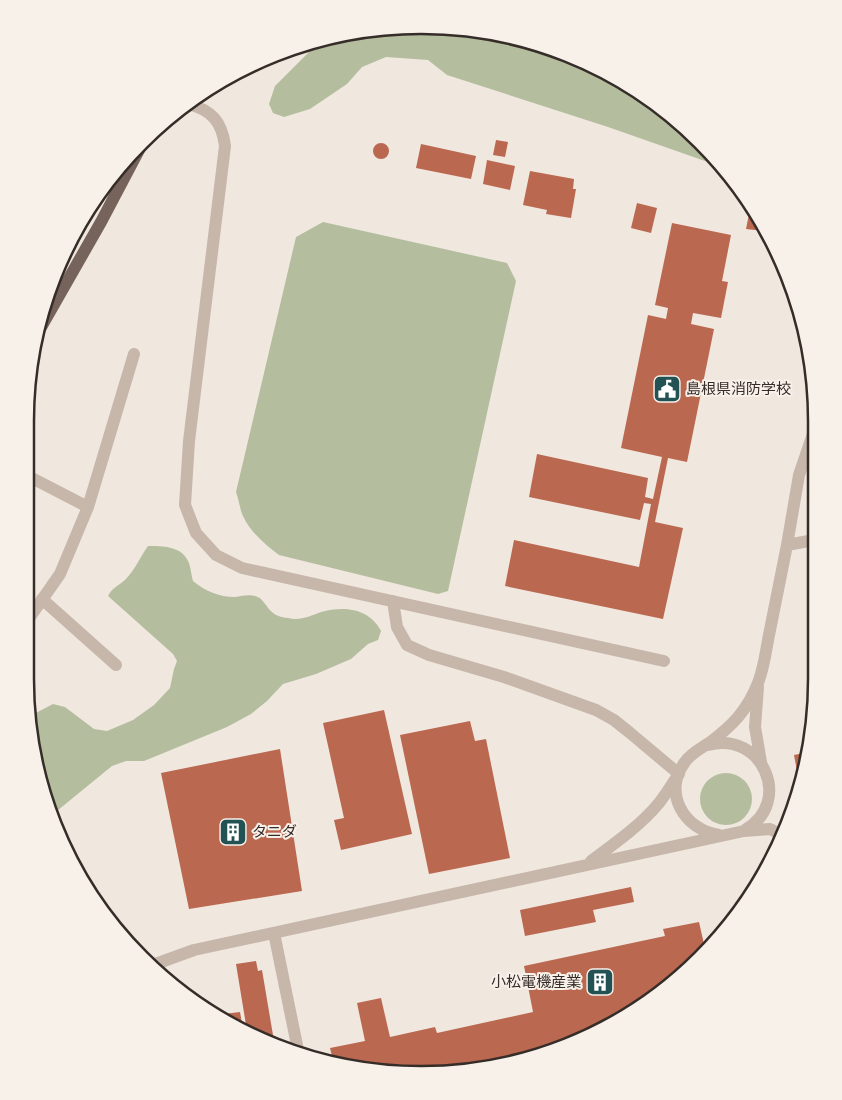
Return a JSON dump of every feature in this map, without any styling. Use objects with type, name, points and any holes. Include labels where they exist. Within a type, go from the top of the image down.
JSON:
[{"type":"main road","points":[[50,312],[131,164]]},
{"type":"street","points":[[196,106],[215,118],[224,134],[225,146],[189,441],[185,505],[196,533],[216,555],[242,568],[664,661]]},
{"type":"street","points":[[34,611],[60,574],[88,507],[134,354]]},
{"type":"street","points":[[744,831],[761,816],[768,801],[768,778],[761,763],[755,727],[758,682],[784,562],[799,475],[808,449]]},
{"type":"street","points":[[34,479],[88,507]]},
{"type":"street","points":[[787,545],[808,541]]},
{"type":"street","points":[[42,599],[116,665]]},
{"type":"street","points":[[393,601],[397,627],[407,646],[578,703],[614,720],[679,774]]},
{"type":"street","points":[[586,864],[621,839],[649,814],[679,774],[688,758],[734,723],[746,707],[758,682]]},
{"type":"street","points":[[703,747],[722,743],[736,745],[749,751],[761,763]]},
{"type":"street","points":[[679,774],[676,788],[677,798],[684,815],[700,830],[722,836]]},
{"type":"street","points":[[158,963],[194,950],[586,864],[744,831],[770,829],[776,832]]},
{"type":"street","points":[[274,933],[297,1046]]},
{"type":"green space","points":[[421,34],[472,37],[497,41],[545,54],[569,63],[615,86],[657,114],[695,147],[709,162],[608,127],[447,75],[428,60],[386,57],[362,67],[347,84],[310,109],[284,117],[273,113],[269,104],[275,86],[311,50],[345,41],[370,37]]},
{"type":"green space","points":[[323,222],[507,263],[516,281],[448,591],[438,594],[279,555],[255,534],[241,512],[236,492],[296,237]]},
{"type":"green space","points":[[148,546],[171,548],[185,556],[189,563],[193,581],[202,588],[218,595],[229,597],[255,596],[261,599],[278,616],[292,619],[330,610],[347,609],[370,617],[381,631],[378,640],[368,644],[351,659],[316,674],[283,684],[251,714],[227,727],[144,761],[126,761],[112,766],[57,811],[41,755],[36,713],[53,704],[65,707],[94,729],[107,731],[133,720],[154,705],[170,688],[177,661],[173,654],[108,596],[135,568]]},
{"type":"green space","points":[[721,773],[731,773],[740,777],[748,785],[752,799],[748,813],[740,821],[731,825],[721,825],[712,821],[704,813],[700,804],[700,794],[704,785],[712,777]]},
{"type":"building","points":[[496,140],[508,142],[505,157],[493,155]]},
{"type":"building","points":[[378,143],[384,143],[389,148],[387,157],[378,159],[373,154],[373,148]]},
{"type":"building","points":[[421,144],[476,156],[471,179],[416,168]]},
{"type":"building","points":[[487,160],[515,166],[510,190],[483,184]]},
{"type":"building","points":[[530,171],[574,179],[573,189],[576,189],[571,218],[546,214],[547,210],[523,205]]},
{"type":"building","points":[[637,203],[657,208],[651,233],[631,228]]},
{"type":"building","points":[[749,215],[758,230],[746,229]]},
{"type":"building","name":"島根県消防学校","points":[[672,223],[731,235],[722,281],[728,282],[721,318],[693,313],[691,324],[714,329],[687,462],[668,458],[655,522],[683,528],[663,619],[505,586],[514,540],[639,567],[651,504],[644,503],[640,520],[529,497],[537,454],[648,478],[645,497],[653,499],[662,457],[621,448],[648,315],[666,319],[668,308],[655,305]]},
{"type":"building","points":[[384,710],[412,834],[341,850],[334,820],[344,818],[323,723]]},
{"type":"building","points":[[470,721],[475,741],[486,739],[510,858],[429,874],[400,735]]},
{"type":"building","name":"タニダ","points":[[280,749],[302,891],[189,909],[161,773]]},
{"type":"building","points":[[801,754],[797,771],[794,755]]},
{"type":"building","points":[[631,887],[634,902],[593,910],[596,922],[525,936],[520,910]]},
{"type":"building","name":"小松電機産業","points":[[699,922],[704,943],[676,970],[636,1001],[615,1014],[569,1037],[521,1053],[472,1063],[421,1066],[396,1065],[370,1063],[332,1056],[330,1048],[365,1041],[357,1003],[381,998],[390,1037],[435,1027],[437,1033],[533,1012],[524,966],[665,936],[663,929]]},
{"type":"building","points":[[256,961],[258,971],[262,970],[273,1037],[246,1024],[236,964]]},
{"type":"building","points":[[240,1012],[242,1022],[227,1014]]},
{"type":"place","name":"島根県消防学校","points":[[667,389]]},
{"type":"place","name":"タニダ","points":[[233,832]]},
{"type":"place","name":"小松電機産業","points":[[600,982]]}]
